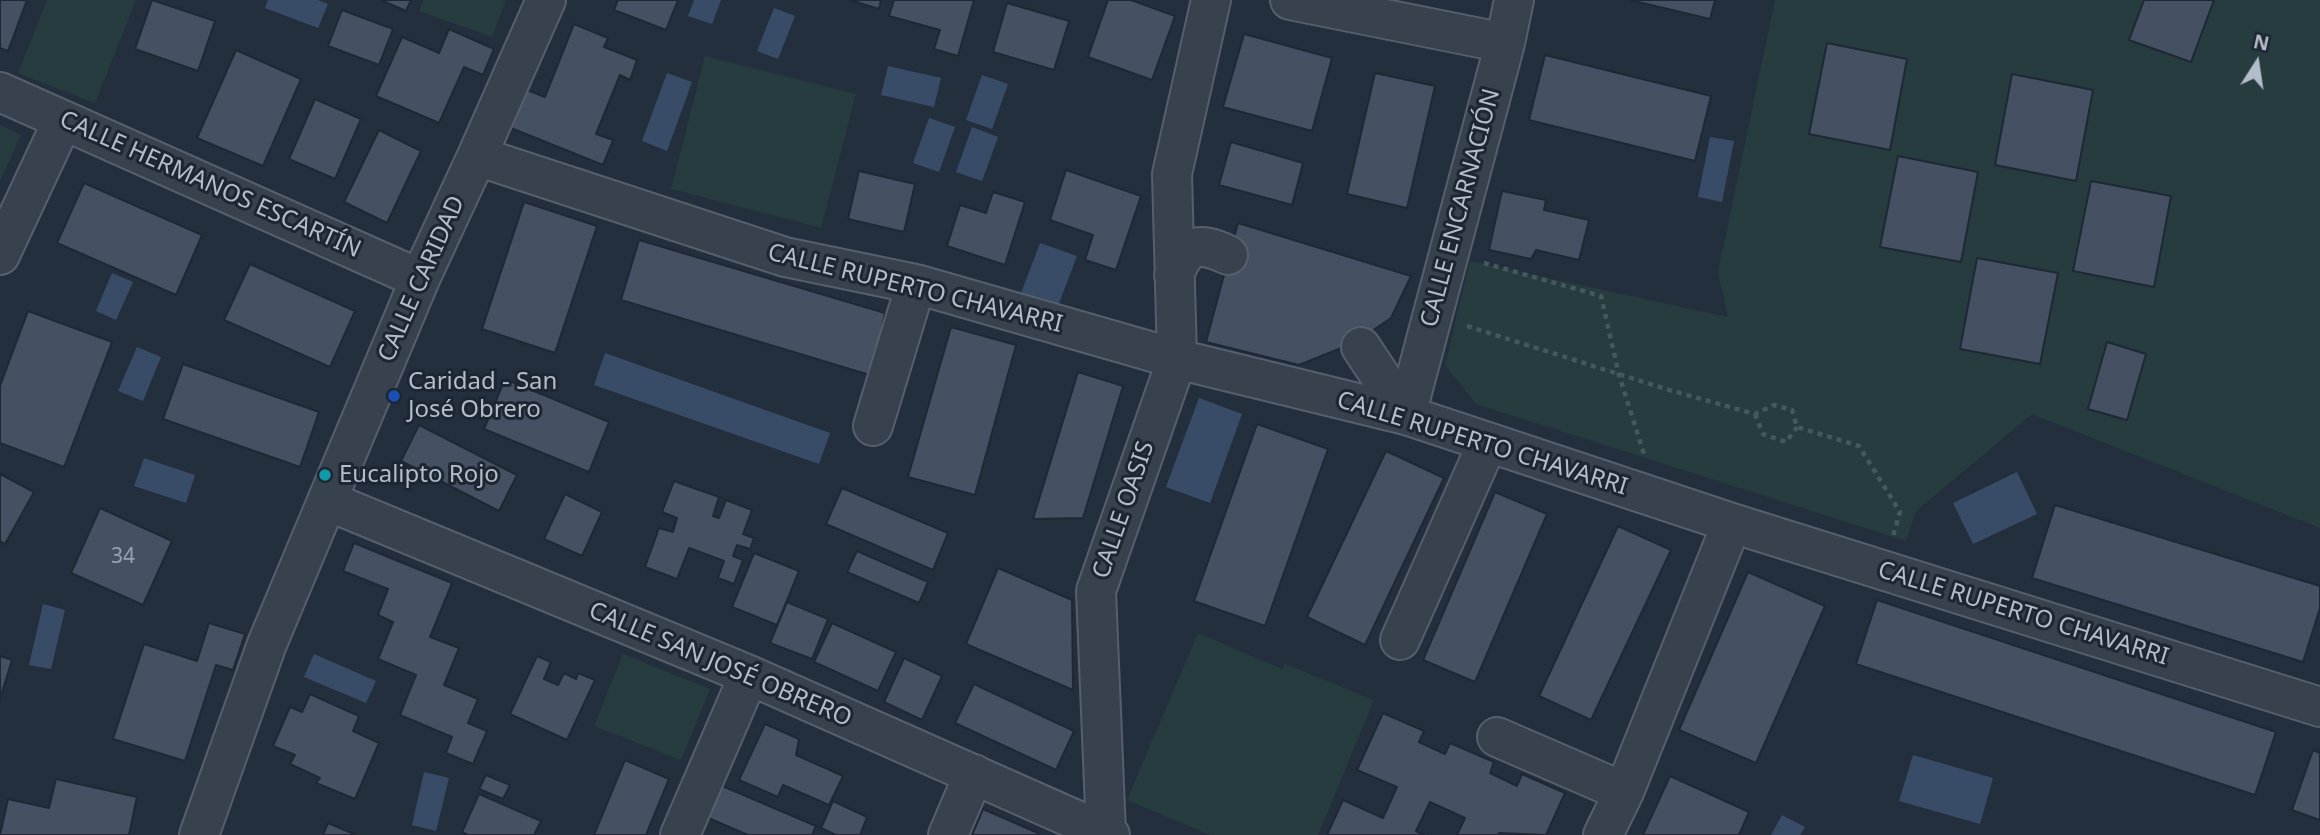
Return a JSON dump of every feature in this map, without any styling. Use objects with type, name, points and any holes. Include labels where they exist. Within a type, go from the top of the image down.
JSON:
[{"type":"street","name":"CALLE CARIDAD","points":[[199,835],[267,643],[420,279],[546,0]]},
{"type":"street","points":[[1177,359],[1172,174],[1211,0]]},
{"type":"street","points":[[1290,0],[1505,43]]},
{"type":"street","name":"CALLE ENCARNACIÓN","points":[[1406,415],[1505,43],[1514,0]]},
{"type":"street","name":"CALLE HERMANOS ESCARTÍN","points":[[0,92],[420,279]]},
{"type":"street","points":[[0,255],[63,120]]},
{"type":"street","name":"CALLE RUPERTO CHAVARRI","points":[[477,156],[785,257],[916,284],[1177,359],[1406,415],[1732,523],[2320,707]]},
{"type":"street","points":[[1174,275],[1182,256],[1191,248],[1214,248],[1228,255]]},
{"type":"street","points":[[873,426],[916,284]]},
{"type":"street","points":[[1361,347],[1406,415]]},
{"type":"street","name":"CALLE OASIS","points":[[1108,834],[1096,591],[1177,359]]},
{"type":"street","points":[[1400,640],[1488,442]]},
{"type":"street","name":"CALLE SAN JOSÉ OBRERO","points":[[328,501],[748,675],[1108,834]]},
{"type":"street","points":[[1603,835],[1624,792],[1732,523]]},
{"type":"street","points":[[680,835],[748,675]]},
{"type":"street","points":[[1497,737],[1624,792]]},
{"type":"street","points":[[948,835],[974,774]]},
{"type":"path","points":[[1449,254],[1601,296],[1619,375],[1658,498]]},
{"type":"path","points":[[1433,315],[1619,375],[1755,414],[1774,405],[1792,410],[1797,427]]},
{"type":"path","points":[[1755,414],[1763,434],[1786,442],[1797,427]]},
{"type":"path","points":[[1797,427],[1859,446],[1900,512],[1882,570]]},
{"type":"green space","points":[[47,0],[136,0],[95,103],[18,73]]},
{"type":"green space","points":[[423,0],[506,0],[492,37],[419,11]]},
{"type":"green space","points":[[1775,0],[2320,0],[2320,528],[2032,414],[1916,511],[1906,541],[1476,404],[1445,365],[1470,261],[1728,317],[1718,272]]},
{"type":"green space","points":[[705,56],[856,94],[821,228],[671,189]]},
{"type":"green space","points":[[0,125],[21,135],[0,181]]},
{"type":"green space","points":[[1198,633],[1282,669],[1285,664],[1374,700],[1318,835],[1210,835],[1127,800]]},
{"type":"green space","points":[[623,654],[710,689],[681,760],[594,726]]},
{"type":"water","points":[[268,0],[318,0],[328,4],[318,28],[265,8]]},
{"type":"water","points":[[694,0],[721,0],[712,24],[688,16]]},
{"type":"water","points":[[774,8],[795,16],[778,59],[757,51]]},
{"type":"water","points":[[888,66],[941,78],[934,107],[881,95]]},
{"type":"water","points":[[667,73],[692,82],[667,151],[642,141]]},
{"type":"water","points":[[982,75],[1008,84],[992,129],[966,120]]},
{"type":"water","points":[[929,118],[955,127],[939,172],[913,163]]},
{"type":"water","points":[[972,127],[998,137],[982,181],[956,172]]},
{"type":"water","points":[[1710,137],[1734,141],[1722,202],[1698,197]]},
{"type":"water","points":[[1040,243],[1077,256],[1058,306],[1021,293]]},
{"type":"water","points":[[112,273],[133,282],[116,320],[96,311]]},
{"type":"water","points":[[137,347],[161,357],[143,401],[118,391]]},
{"type":"water","points":[[605,353],[830,433],[819,464],[594,385]]},
{"type":"water","points":[[1199,398],[1242,414],[1210,503],[1166,487]]},
{"type":"water","points":[[144,458],[195,475],[186,503],[134,486]]},
{"type":"water","points":[[2017,472],[2037,514],[1973,544],[1953,503]]},
{"type":"water","points":[[43,604],[65,610],[51,669],[29,665]]},
{"type":"water","points":[[314,654],[376,681],[366,703],[304,677]]},
{"type":"water","points":[[1913,755],[1993,778],[1980,824],[1899,801]]},
{"type":"water","points":[[424,772],[449,778],[436,831],[412,825]]},
{"type":"water","points":[[1782,815],[1805,827],[1800,835],[1771,835]]},
{"type":"building","points":[[0,0],[27,0],[8,51],[0,48]]},
{"type":"building","points":[[152,0],[215,21],[198,71],[135,49]]},
{"type":"building","points":[[381,0],[411,0],[406,11]]},
{"type":"building","points":[[618,0],[678,0],[666,30],[614,10]]},
{"type":"building","points":[[850,0],[881,0],[879,9]]},
{"type":"building","points":[[894,0],[974,0],[958,56],[934,49],[940,30],[889,16]]},
{"type":"building","points":[[1108,0],[1131,0],[1175,16],[1152,80],[1088,57]]},
{"type":"building","points":[[1630,0],[1715,0],[1710,19]]},
{"type":"building","points":[[2144,0],[2214,0],[2191,62],[2129,40]]},
{"type":"building","points":[[1007,3],[1069,21],[1054,70],[993,52]]},
{"type":"building","points":[[342,10],[393,29],[379,65],[328,46]]},
{"type":"building","points":[[574,24],[608,38],[604,47],[637,60],[630,80],[620,75],[596,134],[613,140],[603,165],[511,128],[527,90],[545,97]]},
{"type":"building","points":[[449,29],[494,49],[483,75],[464,67],[439,123],[376,96],[402,37],[439,53]]},
{"type":"building","points":[[1244,34],[1332,58],[1312,131],[1223,107]]},
{"type":"building","points":[[1827,43],[1907,59],[1890,150],[1809,134]]},
{"type":"building","points":[[236,50],[301,79],[263,166],[197,138]]},
{"type":"building","points":[[1545,55],[1711,96],[1695,161],[1529,120]]},
{"type":"building","points":[[1375,73],[1435,86],[1407,208],[1347,194]]},
{"type":"building","points":[[2012,74],[2093,90],[2076,181],[1995,165]]},
{"type":"building","points":[[315,99],[361,119],[335,179],[289,159]]},
{"type":"building","points":[[379,130],[421,151],[387,223],[344,202]]},
{"type":"building","points":[[1231,142],[1303,163],[1292,205],[1219,185]]},
{"type":"building","points":[[1898,156],[1978,172],[1961,262],[1880,247]]},
{"type":"building","points":[[1066,170],[1141,196],[1116,270],[1085,260],[1093,235],[1050,220]]},
{"type":"building","points":[[859,171],[915,184],[904,232],[848,219]]},
{"type":"building","points":[[2091,181],[2171,196],[2154,287],[2073,271]]},
{"type":"building","points":[[84,183],[202,235],[176,295],[57,243]]},
{"type":"building","points":[[1502,191],[1546,200],[1544,210],[1589,220],[1579,260],[1536,250],[1531,259],[1489,250]]},
{"type":"building","points":[[993,192],[1025,202],[1005,265],[947,246],[960,205],[986,213]]},
{"type":"building","points":[[524,202],[597,226],[555,353],[482,329]]},
{"type":"building","points":[[1238,223],[1411,276],[1391,318],[1356,342],[1299,365],[1206,342]]},
{"type":"building","points":[[639,240],[885,313],[873,376],[621,300]]},
{"type":"building","points":[[1977,258],[2058,273],[2040,364],[1960,349]]},
{"type":"building","points":[[250,264],[355,311],[330,367],[224,320]]},
{"type":"building","points":[[28,311],[112,342],[64,467],[0,443],[0,386]]},
{"type":"building","points":[[951,327],[1016,345],[975,495],[908,477]]},
{"type":"building","points":[[2107,342],[2146,354],[2127,420],[2088,409]]},
{"type":"building","points":[[183,364],[319,412],[300,467],[163,419]]},
{"type":"building","points":[[1078,372],[1123,386],[1083,518],[1033,519]]},
{"type":"building","points":[[505,379],[609,422],[589,472],[484,429]]},
{"type":"building","points":[[1257,424],[1328,449],[1265,626],[1194,601]]},
{"type":"building","points":[[419,425],[517,475],[499,511],[401,461]]},
{"type":"building","points":[[1386,451],[1444,478],[1365,645],[1307,617]]},
{"type":"building","points":[[0,474],[34,492],[5,544],[0,541]]},
{"type":"building","points":[[674,481],[719,497],[713,516],[719,518],[726,500],[752,510],[743,534],[754,538],[750,549],[737,545],[733,556],[743,560],[734,584],[718,578],[724,561],[689,548],[677,579],[645,567],[659,528],[673,532],[677,518],[662,512]]},
{"type":"building","points":[[842,488],[948,533],[933,570],[826,524]]},
{"type":"building","points":[[1495,492],[1547,514],[1475,682],[1423,660]]},
{"type":"building","points":[[565,494],[602,512],[582,556],[544,539]]},
{"type":"building","points":[[2055,505],[2320,586],[2320,608],[2303,662],[2032,578]]},
{"type":"building","points":[[100,508],[172,541],[143,605],[71,573]]},
{"type":"building","points":[[1618,526],[1671,550],[1591,720],[1539,696]]},
{"type":"building","points":[[354,543],[452,583],[430,637],[459,648],[444,685],[478,699],[468,723],[487,731],[473,764],[446,753],[452,737],[400,715],[416,675],[378,659],[393,622],[378,615],[388,589],[343,571]]},
{"type":"building","points":[[857,551],[928,582],[919,603],[847,572]]},
{"type":"building","points":[[754,553],[799,571],[777,625],[732,607]]},
{"type":"building","points":[[998,568],[1072,600],[1073,690],[966,644]]},
{"type":"building","points":[[1748,572],[1825,606],[1756,763],[1679,730]]},
{"type":"building","points":[[1877,600],[2276,732],[2255,795],[1856,664]]},
{"type":"building","points":[[787,602],[828,619],[812,659],[770,643]]},
{"type":"building","points":[[209,623],[245,634],[233,670],[216,665],[185,761],[113,739],[144,644],[197,661]]},
{"type":"building","points":[[832,623],[896,652],[878,691],[814,662]]},
{"type":"building","points":[[0,656],[12,660],[0,699]]},
{"type":"building","points":[[537,656],[551,662],[544,679],[558,685],[564,673],[576,679],[578,673],[595,680],[567,740],[510,714]]},
{"type":"building","points":[[904,658],[942,676],[922,720],[884,702]]},
{"type":"building","points":[[974,684],[1074,731],[1056,770],[955,723]]},
{"type":"building","points":[[310,694],[359,716],[353,731],[379,743],[355,799],[316,783],[320,778],[290,764],[295,755],[273,746],[290,707],[302,712]]},
{"type":"building","points":[[1383,713],[1424,731],[1419,742],[1445,754],[1450,743],[1494,762],[1490,773],[1517,786],[1522,774],[1565,793],[1546,835],[1457,835],[1465,818],[1430,802],[1416,831],[1424,835],[1327,835],[1343,800],[1383,818],[1397,787],[1357,770]]},
{"type":"building","points":[[765,724],[799,739],[796,755],[843,776],[829,805],[783,785],[778,797],[739,780]]},
{"type":"building","points":[[2313,750],[2320,753],[2320,820],[2292,810]]},
{"type":"building","points":[[625,760],[669,779],[646,835],[594,835]]},
{"type":"building","points":[[486,775],[510,785],[503,799],[479,789]]},
{"type":"building","points":[[1670,776],[1749,812],[1739,835],[1643,835]]},
{"type":"building","points":[[56,779],[137,797],[129,835],[0,835],[8,799],[49,808]]},
{"type":"building","points":[[720,785],[816,826],[812,835],[748,835],[706,817]]},
{"type":"building","points":[[479,794],[541,821],[534,835],[468,835],[462,832]]},
{"type":"building","points":[[833,801],[867,817],[860,835],[836,835],[821,828]]},
{"type":"building","points":[[983,809],[1038,833],[972,835]]},
{"type":"building","points":[[328,823],[356,835],[323,835]]},
{"type":"place","name":"Caridad - San José Obrero","points":[[394,396]]},
{"type":"place","name":"Eucalipto Rojo","points":[[325,475]]}]
